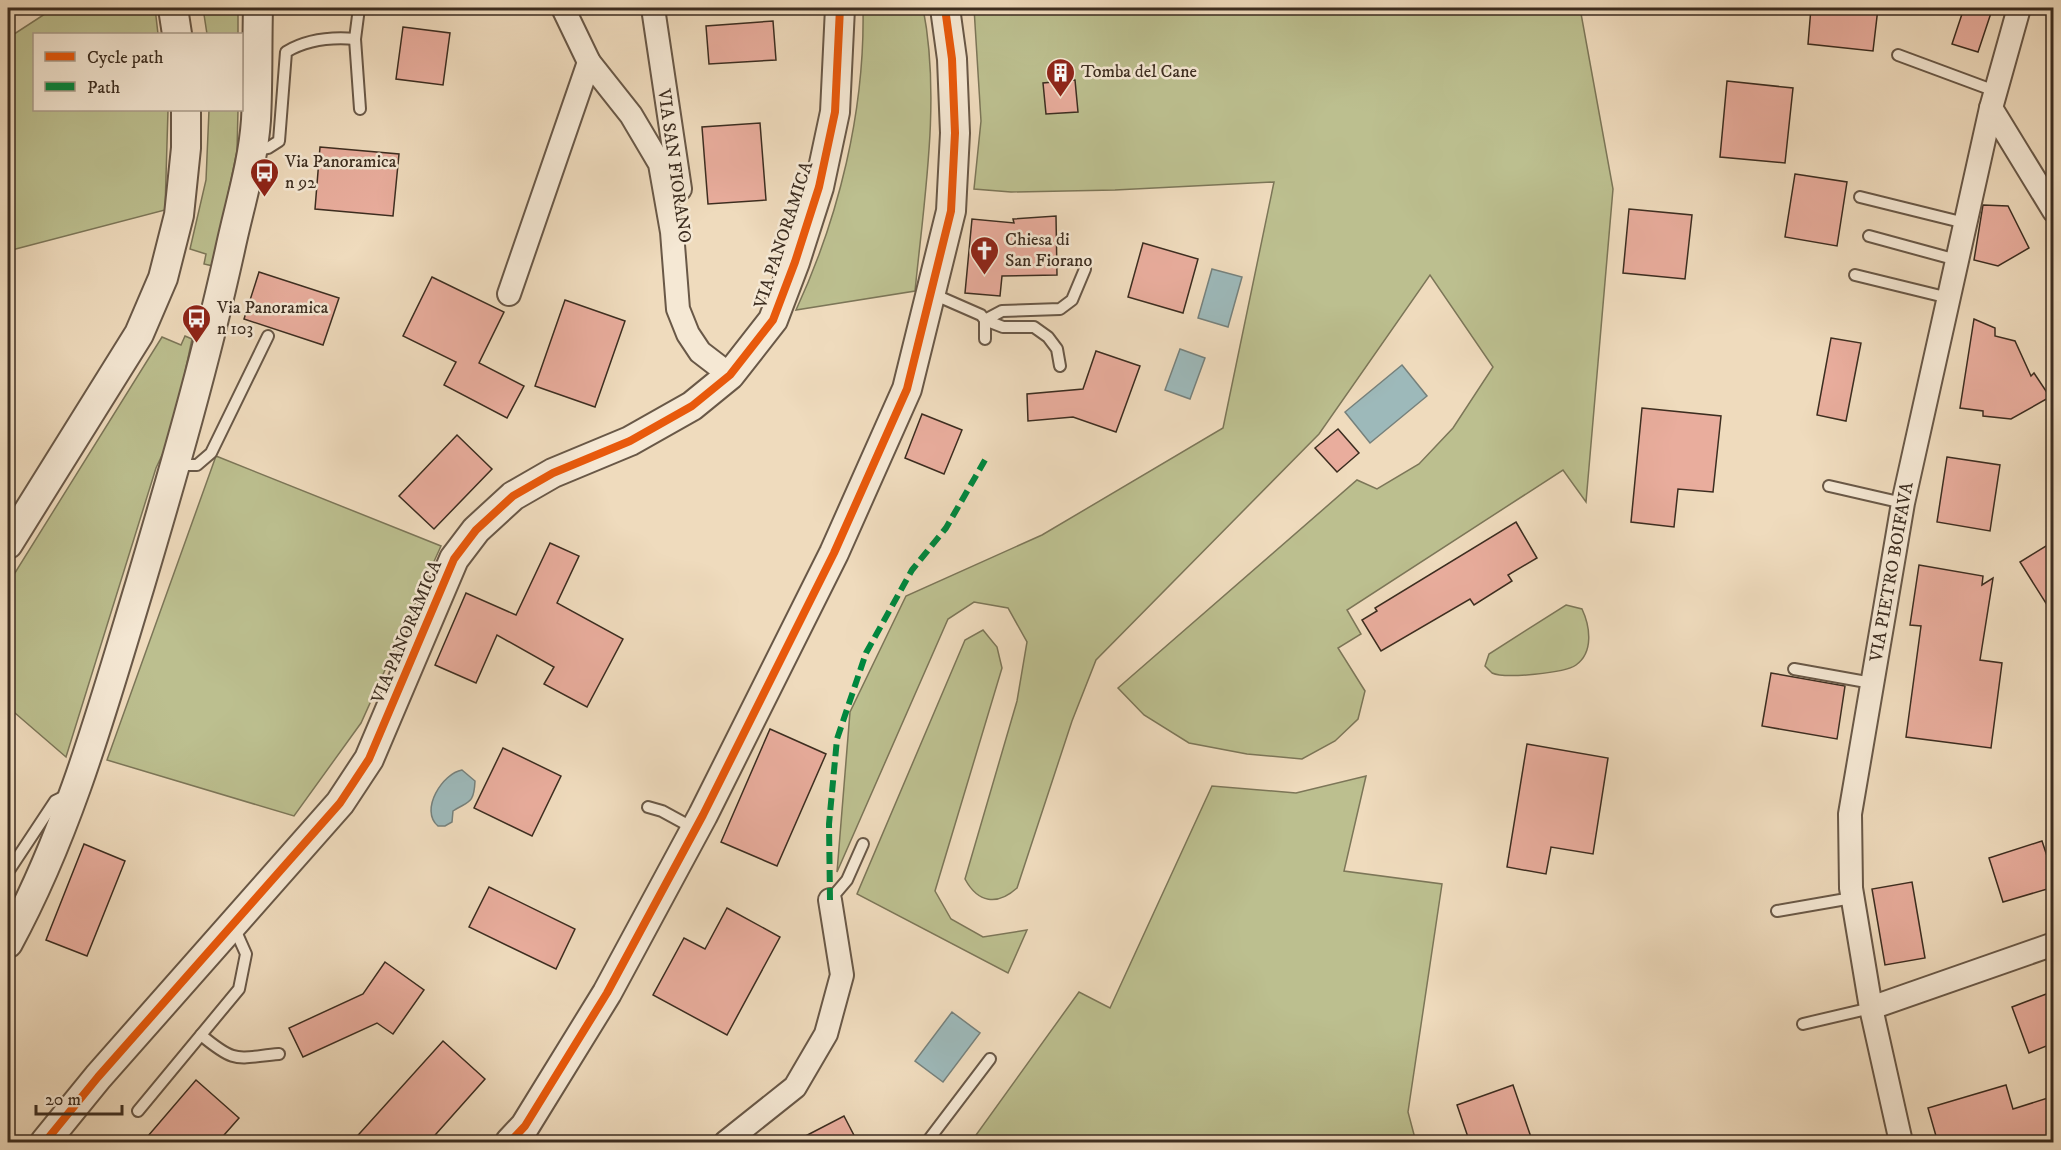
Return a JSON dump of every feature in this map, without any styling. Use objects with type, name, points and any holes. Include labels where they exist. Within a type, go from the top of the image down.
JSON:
[{"type":"street","points":[[173,8],[177,33]]},
{"type":"street","points":[[8,943],[34,895],[75,790],[102,710],[175,465],[214,324],[252,151],[256,120],[258,8]]},
{"type":"street","name":"VIA SAN FIORANO","points":[[563,8],[589,62],[631,115],[660,164],[672,232],[678,309],[700,352],[730,375]]},
{"type":"street","name":"VIA SAN FIORANO","points":[[653,8],[685,225],[685,325]]},
{"type":"street","name":"VIA PANORAMICA","points":[[45,1143],[232,924],[340,803],[369,759],[454,559],[476,530],[513,496],[553,473],[630,441],[692,406],[730,375],[773,320],[795,262],[819,187],[835,112],[840,8]]},
{"type":"street","points":[[510,1143],[525,1126],[607,993],[695,829],[834,553],[907,389],[933,294],[951,212],[955,134],[952,59],[945,8]]},
{"type":"street","name":"VIA PIETRO BOIFAVA","points":[[1901,1143],[1871,1008],[1852,898],[1850,814],[1903,503],[1993,100],[2019,8]]},
{"type":"street","points":[[509,294],[589,62]]},
{"type":"street","points":[[1993,100],[2054,211]]},
{"type":"street","points":[[8,544],[139,334],[163,278],[179,215],[186,148],[186,111]]},
{"type":"street","points":[[726,1143],[795,1087],[826,1034],[842,975],[830,900]]},
{"type":"street","points":[[1871,1008],[2054,944]]},
{"type":"lane","points":[[359,8],[356,39],[360,109]]},
{"type":"lane","points":[[252,151],[268,148],[279,141],[286,52],[299,44],[356,39]]},
{"type":"lane","points":[[1898,55],[1993,100]]},
{"type":"lane","points":[[1860,197],[1965,223]]},
{"type":"lane","points":[[1869,236],[1957,260]]},
{"type":"lane","points":[[985,320],[1002,311],[1060,309],[1071,300],[1085,269]]},
{"type":"lane","points":[[1855,275],[1949,298]]},
{"type":"lane","points":[[933,294],[974,309],[985,320],[1003,327],[1034,327],[1048,336],[1057,349],[1060,366]]},
{"type":"lane","points":[[985,320],[985,339]]},
{"type":"lane","points":[[175,465],[197,465],[211,453],[268,336]]},
{"type":"lane","points":[[1829,486],[1903,503]]},
{"type":"lane","points":[[1794,669],[1872,682]]},
{"type":"lane","points":[[10,869],[55,801],[75,790]]},
{"type":"lane","points":[[648,807],[662,811],[695,829]]},
{"type":"lane","points":[[830,900],[847,880],[863,844]]},
{"type":"lane","points":[[1777,911],[1852,898]]},
{"type":"lane","points":[[138,1111],[239,989],[246,954],[232,924]]},
{"type":"lane","points":[[1803,1024],[1871,1008]]},
{"type":"lane","points":[[201,1035],[226,1056],[237,1058],[279,1054]]},
{"type":"lane","points":[[927,1143],[990,1059]]},
{"type":"green space","points":[[54,8],[155,8],[158,33],[33,33],[33,111],[168,111],[165,210],[8,251],[8,38]]},
{"type":"green space","points":[[203,8],[238,8],[238,33],[207,33]]},
{"type":"green space","points":[[863,8],[923,8],[931,77],[931,113],[915,291],[796,310],[825,238],[846,163],[859,86]]},
{"type":"green space","points":[[974,8],[1580,8],[1613,189],[1586,502],[1563,470],[1347,610],[1361,634],[1338,648],[1365,691],[1358,719],[1335,741],[1302,759],[1247,754],[1189,743],[1144,715],[1118,688],[1357,480],[1377,489],[1419,464],[1453,428],[1493,367],[1430,275],[1319,434],[1096,660],[1072,721],[1017,888],[1002,898],[995,899],[988,899],[976,893],[965,879],[1017,701],[1027,642],[1008,608],[974,602],[948,619],[837,872],[850,712],[906,596],[1042,535],[1223,428],[1274,182],[1115,190],[1011,192],[974,189],[981,121]]},
{"type":"green space","points":[[209,111],[238,111],[237,151],[213,266],[204,264],[206,254],[190,249],[206,180]]},
{"type":"green space","points":[[185,336],[192,339],[172,434],[156,468],[66,757],[8,707],[8,584],[162,337],[181,345]]},
{"type":"green space","points":[[216,456],[441,546],[361,723],[294,816],[107,760]]},
{"type":"green space","points":[[1566,605],[1582,609],[1587,623],[1588,646],[1582,660],[1576,665],[1548,673],[1521,675],[1499,675],[1492,673],[1485,666],[1489,654]]},
{"type":"green space","points":[[983,630],[997,647],[1002,668],[935,891],[951,919],[983,937],[1027,930],[1008,973],[857,894],[965,640]]},
{"type":"green space","points":[[1366,776],[1344,871],[1442,884],[1408,1112],[1416,1142],[971,1142],[1079,992],[1110,1008],[1212,786],[1296,793]]},
{"type":"water","points":[[1212,269],[1242,277],[1228,327],[1198,318]]},
{"type":"water","points":[[1180,349],[1205,358],[1190,399],[1165,390]]},
{"type":"water","points":[[1402,365],[1427,396],[1370,443],[1345,412]]},
{"type":"water","points":[[462,770],[475,781],[472,798],[453,811],[452,822],[445,826],[438,826],[431,811],[432,802],[441,785]]},
{"type":"water","points":[[952,1012],[980,1033],[943,1082],[915,1061]]},
{"type":"building","points":[[1811,8],[1878,8],[1873,51],[1808,44]]},
{"type":"building","points":[[1964,8],[1976,8],[1991,13],[1978,52],[1952,44]]},
{"type":"building","points":[[773,21],[776,60],[709,64],[706,26]]},
{"type":"building","points":[[403,27],[450,33],[443,85],[396,79]]},
{"type":"building","name":"Tomba del Cane","points":[[1075,80],[1078,112],[1046,114],[1043,83]]},
{"type":"building","points":[[1727,81],[1793,88],[1785,163],[1720,157]]},
{"type":"building","points":[[760,123],[766,200],[708,204],[702,127]]},
{"type":"building","points":[[320,147],[399,154],[393,216],[315,209]]},
{"type":"building","points":[[1795,174],[1847,182],[1837,246],[1785,237]]},
{"type":"building","points":[[1983,205],[2008,206],[2029,248],[1998,266],[1974,260]]},
{"type":"building","points":[[1629,209],[1692,215],[1685,279],[1623,273]]},
{"type":"building","points":[[1056,216],[1057,275],[1002,276],[1000,296],[965,293],[972,219],[1014,223],[1013,219]]},
{"type":"building","points":[[1143,243],[1198,259],[1183,313],[1128,297]]},
{"type":"building","points":[[259,272],[339,298],[323,345],[244,319]]},
{"type":"building","points":[[432,277],[504,312],[479,363],[524,386],[507,418],[444,385],[456,362],[403,336]]},
{"type":"building","points":[[565,300],[625,321],[595,407],[535,386]]},
{"type":"building","points":[[1974,319],[1995,328],[1995,336],[2015,341],[2031,376],[2034,373],[2050,397],[2011,419],[1983,416],[1983,411],[1960,408]]},
{"type":"building","points":[[1831,338],[1861,343],[1846,421],[1817,415]]},
{"type":"building","points":[[1096,351],[1140,366],[1116,432],[1073,417],[1028,421],[1027,394],[1083,389]]},
{"type":"building","points":[[1642,408],[1721,416],[1713,492],[1678,489],[1674,527],[1631,522]]},
{"type":"building","points":[[922,414],[962,430],[944,474],[905,458]]},
{"type":"building","points":[[1338,429],[1359,453],[1337,472],[1315,448]]},
{"type":"building","points":[[457,435],[492,469],[434,529],[399,496]]},
{"type":"building","points":[[1947,457],[2000,465],[1990,531],[1937,522]]},
{"type":"building","points":[[1516,522],[1537,558],[1508,575],[1512,581],[1474,605],[1470,599],[1381,651],[1362,620],[1377,611],[1375,608]]},
{"type":"building","points":[[2054,541],[2054,616],[2020,562]]},
{"type":"building","points":[[550,543],[579,556],[557,603],[623,639],[587,707],[544,684],[554,667],[497,635],[476,683],[435,665],[466,593],[516,615]]},
{"type":"building","points":[[1919,565],[1983,576],[1982,585],[1993,578],[1980,660],[2002,663],[1991,748],[1906,737],[1921,626],[1910,625]]},
{"type":"building","points":[[1771,673],[1845,686],[1837,739],[1762,726]]},
{"type":"building","points":[[770,729],[826,754],[777,866],[721,842]]},
{"type":"building","points":[[1527,744],[1608,758],[1593,854],[1551,847],[1546,874],[1507,867]]},
{"type":"building","points":[[503,748],[561,776],[532,836],[474,808]]},
{"type":"building","points":[[2042,841],[2054,877],[2054,887],[2003,902],[1989,858]]},
{"type":"building","points":[[84,844],[125,861],[87,956],[46,940]]},
{"type":"building","points":[[1912,882],[1925,958],[1885,965],[1872,889]]},
{"type":"building","points":[[489,887],[575,929],[556,969],[469,927]]},
{"type":"building","points":[[727,908],[780,937],[727,1035],[653,995],[684,938],[705,949]]},
{"type":"building","points":[[385,962],[424,990],[393,1034],[377,1023],[303,1057],[289,1028],[363,994]]},
{"type":"building","points":[[2054,991],[2054,1043],[2029,1053],[2012,1007]]},
{"type":"building","points":[[443,1041],[485,1079],[428,1143],[351,1143]]},
{"type":"building","points":[[196,1080],[239,1118],[217,1143],[142,1143]]},
{"type":"building","points":[[1513,1085],[1533,1143],[1470,1143],[1457,1105]]},
{"type":"building","points":[[2006,1085],[2013,1109],[2054,1096],[2054,1133],[2021,1143],[1938,1143],[1928,1108]]},
{"type":"building","points":[[844,1116],[858,1143],[792,1143]]},
{"type":"marked path","points":[[830,900],[829,824],[837,739],[866,653],[912,570],[946,528],[985,460]]},
{"type":"cycle path","points":[[45,1142],[98,1077],[340,803],[369,759],[454,559],[476,530],[513,496],[553,473],[630,441],[692,406],[730,375],[773,320],[795,262],[819,187],[835,112],[840,8]]},
{"type":"cycle path","points":[[510,1142],[525,1126],[607,993],[703,815],[834,553],[907,389],[951,211],[955,133],[952,59],[945,8]]},
{"type":"place","name":"Tomba del Cane","points":[[1060,98]]},
{"type":"place","name":"Via Panoramica n 92","points":[[264,198]]},
{"type":"place","name":"Chiesa di San Fiorano","points":[[984,276]]},
{"type":"place","name":"Via Panoramica n 103","points":[[196,344]]}]
